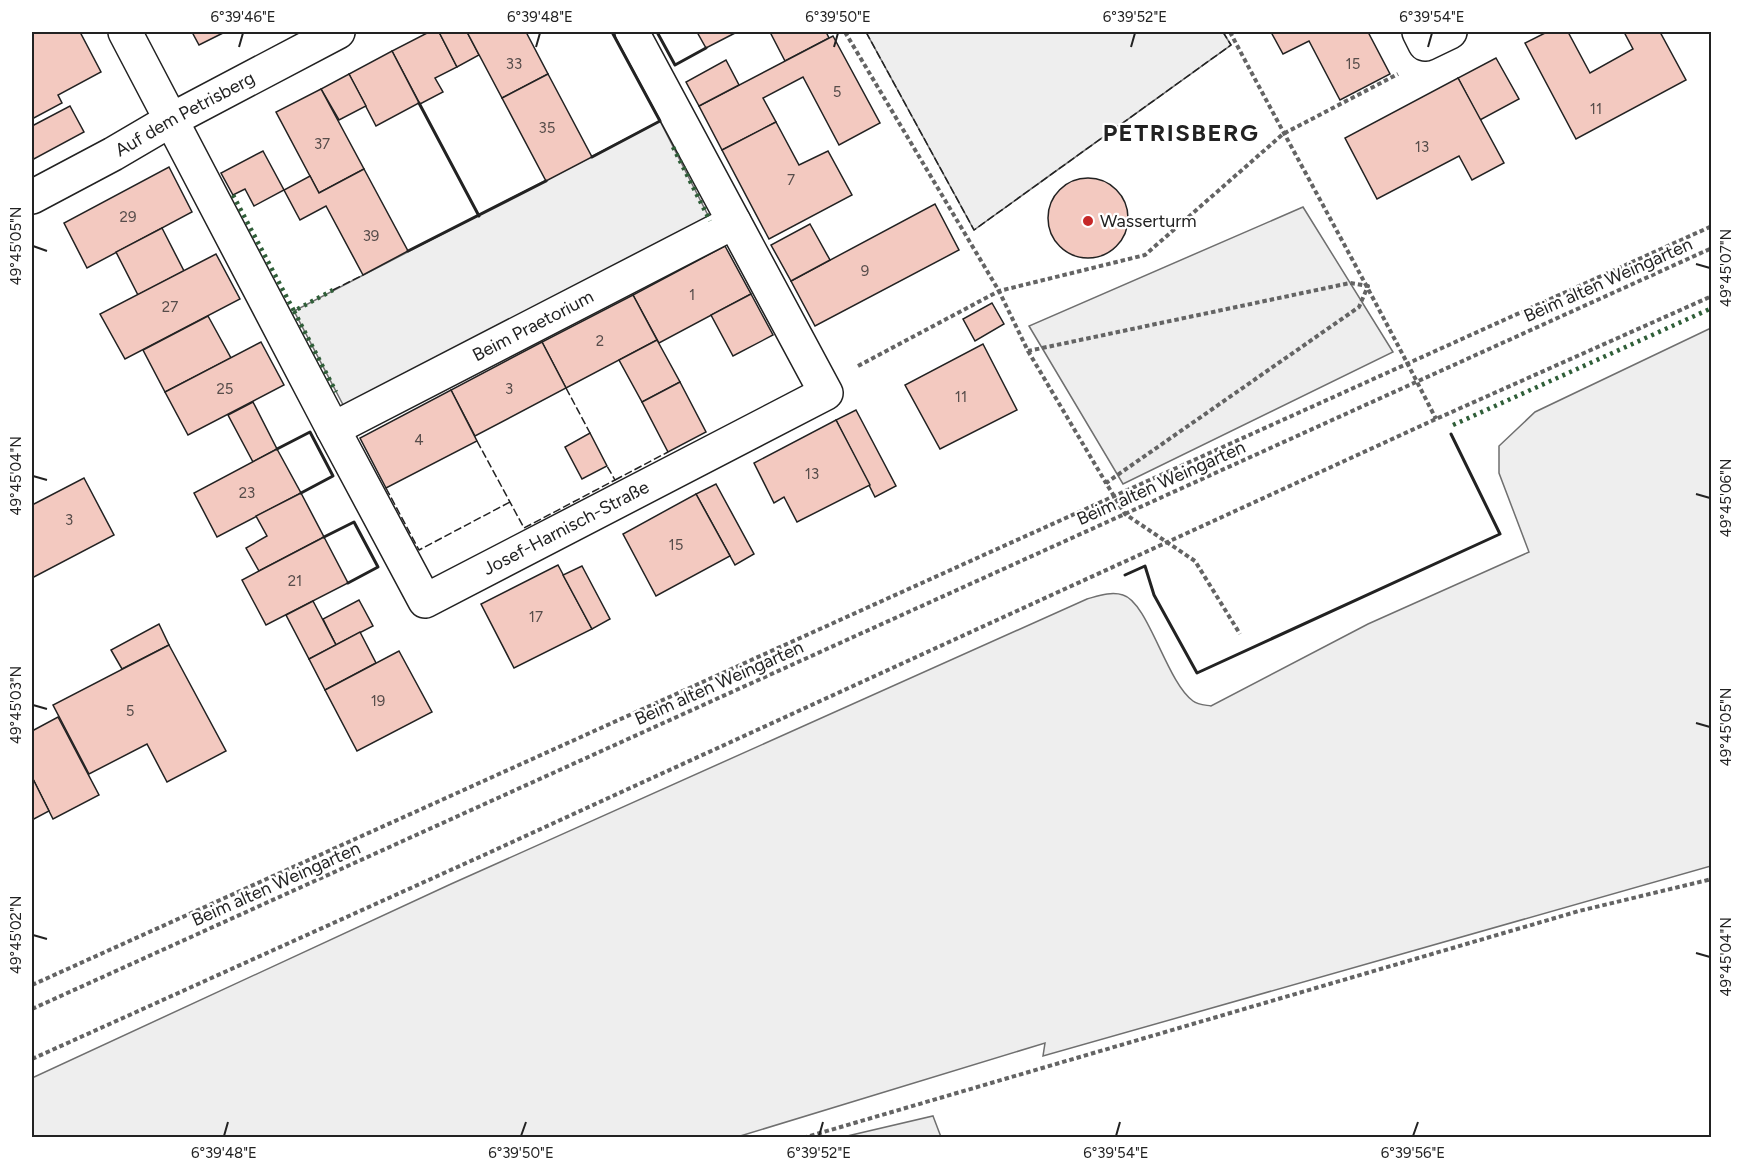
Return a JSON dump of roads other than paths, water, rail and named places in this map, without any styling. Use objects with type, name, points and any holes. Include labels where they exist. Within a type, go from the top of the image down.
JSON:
[{"type":"street","name":"Josef-Harnisch-Straße","points":[[125,32],[425,601],[826,393],[734,222]]},
{"type":"street","name":"Auf dem Petrisberg","points":[[32,197],[171,120],[338,32]]},
{"type":"street","points":[[632,32],[734,222]]},
{"type":"street","name":"Beim Praetorium","points":[[333,429],[734,222]]},
{"type":"place","name":"Wasserturm","points":[[1088,221]]},
{"type":"district","name":"PETRISBERG","points":[[1181,133]]}]
